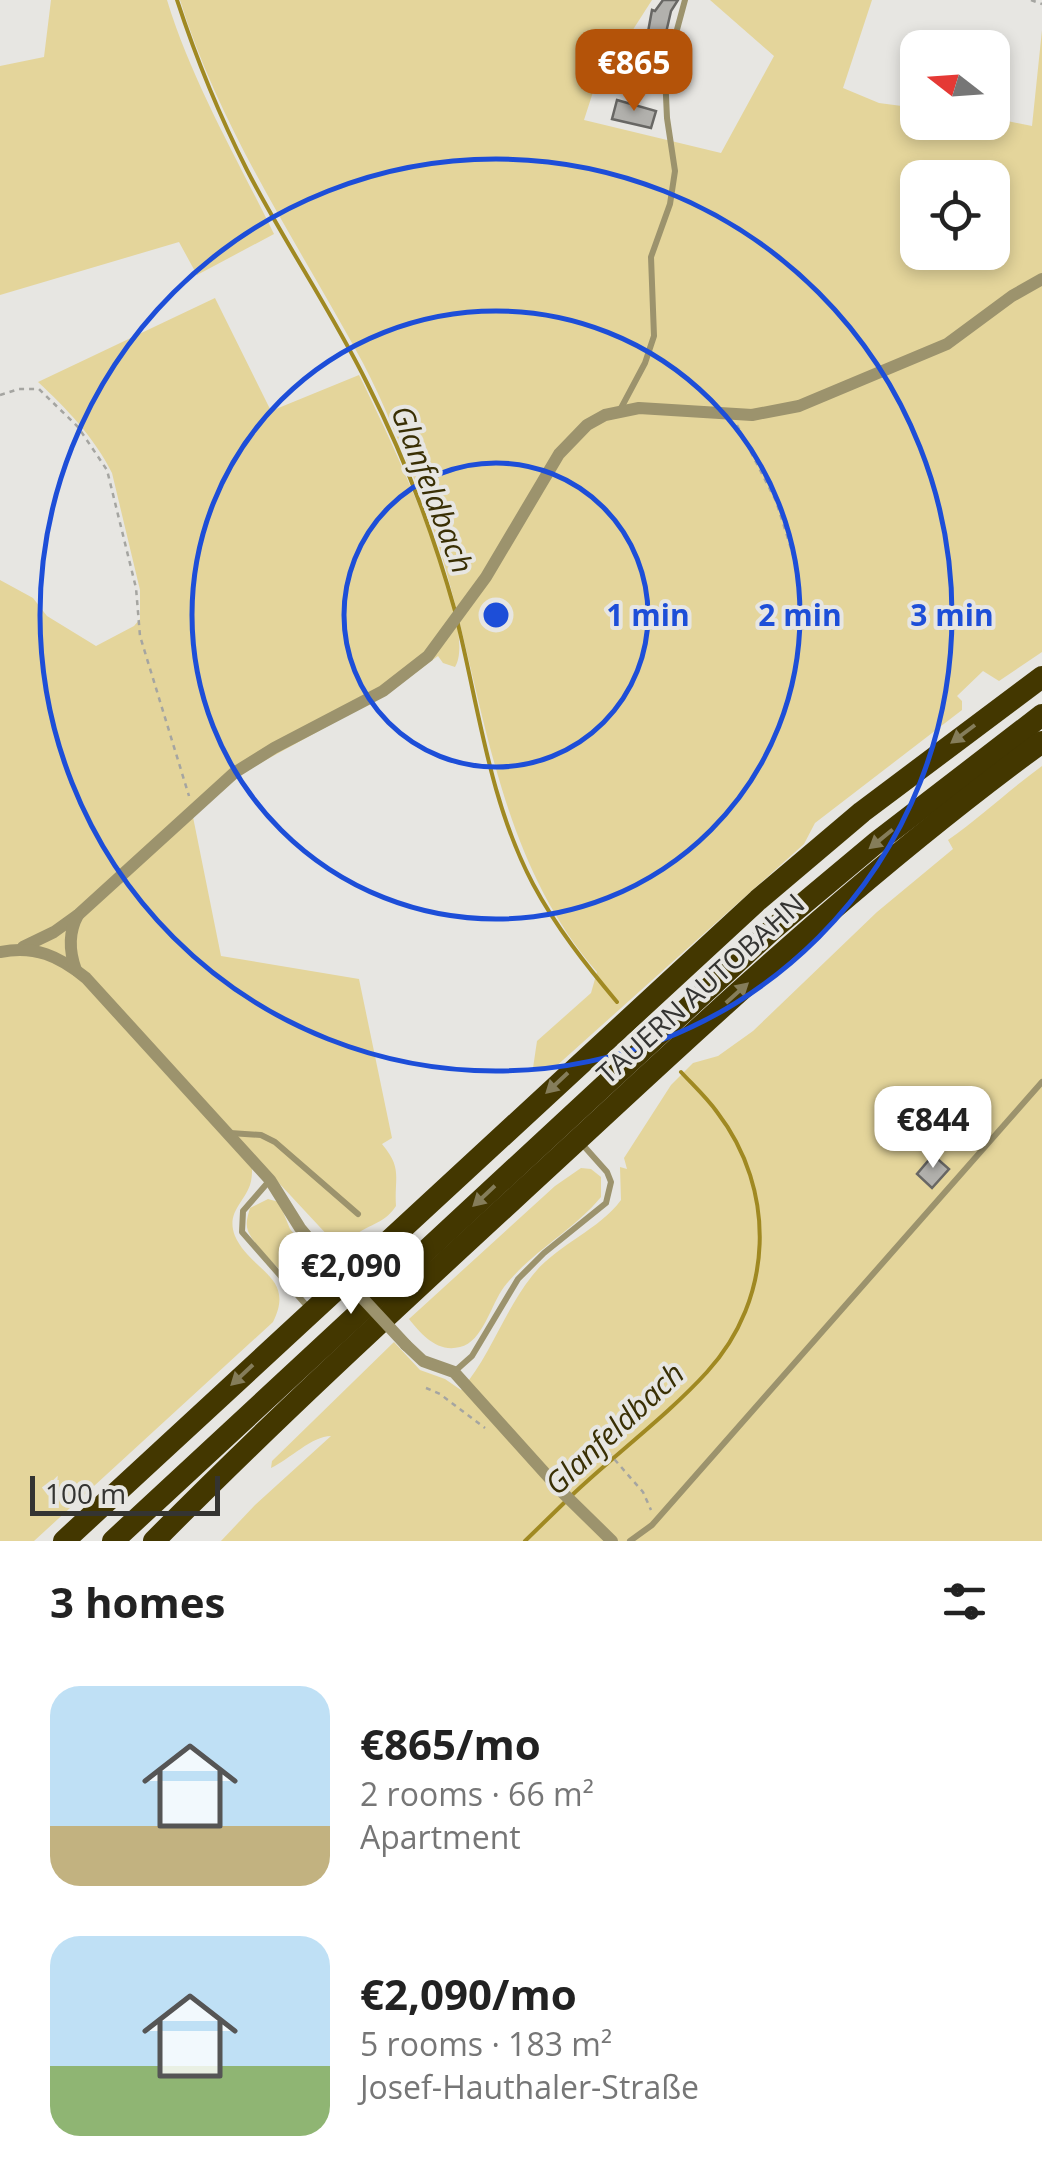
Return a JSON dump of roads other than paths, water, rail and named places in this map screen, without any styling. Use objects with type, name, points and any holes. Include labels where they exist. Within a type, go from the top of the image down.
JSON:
[{"type":"highway","points":[[64,1541],[758,900],[862,812],[1042,677]]},
{"type":"highway","points":[[154,1541],[404,1285],[773,929],[877,842],[1042,715]]},
{"type":"highway","name":"TAUERN AUTOBAHN","points":[[404,1285],[577,1140],[812,925],[1042,742]]},
{"type":"highway","points":[[113,1541],[404,1285]]},
{"type":"street","points":[[0,952],[24,948],[54,932],[79,914],[192,808],[249,763],[401,679],[428,656],[464,610],[568,442],[595,420],[620,412],[660,408],[732,416],[769,414],[800,406],[946,344],[1042,279]]},
{"type":"street","points":[[76,970],[70,946],[71,931],[79,914]]},
{"type":"street","points":[[24,948],[76,970],[149,1044],[270,1180],[300,1228],[406,1345],[423,1361],[454,1372],[562,1492],[612,1541]]},
{"type":"lane","points":[[620,412],[654,336],[651,257],[670,204],[675,171],[665,74],[685,0]]},
{"type":"lane","points":[[630,1541],[652,1524],[1042,1082]]},
{"type":"lane","points":[[228,1133],[261,1135],[275,1142],[358,1214]]},
{"type":"lane","points":[[454,1372],[472,1356],[518,1279],[606,1203],[611,1182],[607,1172],[577,1140]]},
{"type":"lane","points":[[270,1180],[243,1211],[242,1232],[312,1311]]},
{"type":"waterway","name":"Glanfeldbach","points":[[177,0],[237,149],[353,356],[393,438],[427,523],[455,611]]},
{"type":"waterway","name":"Glanfeldbach","points":[[457,620],[487,755],[518,853],[551,915],[617,1002]]},
{"type":"waterway","name":"Glanfeldbach","points":[[571,1496],[707,1372],[729,1343],[745,1312],[755,1278],[760,1244],[758,1209],[750,1175],[737,1143],[717,1112],[681,1072]]},
{"type":"waterway","name":"Glanfeldbach","points":[[525,1541],[565,1502]]}]
